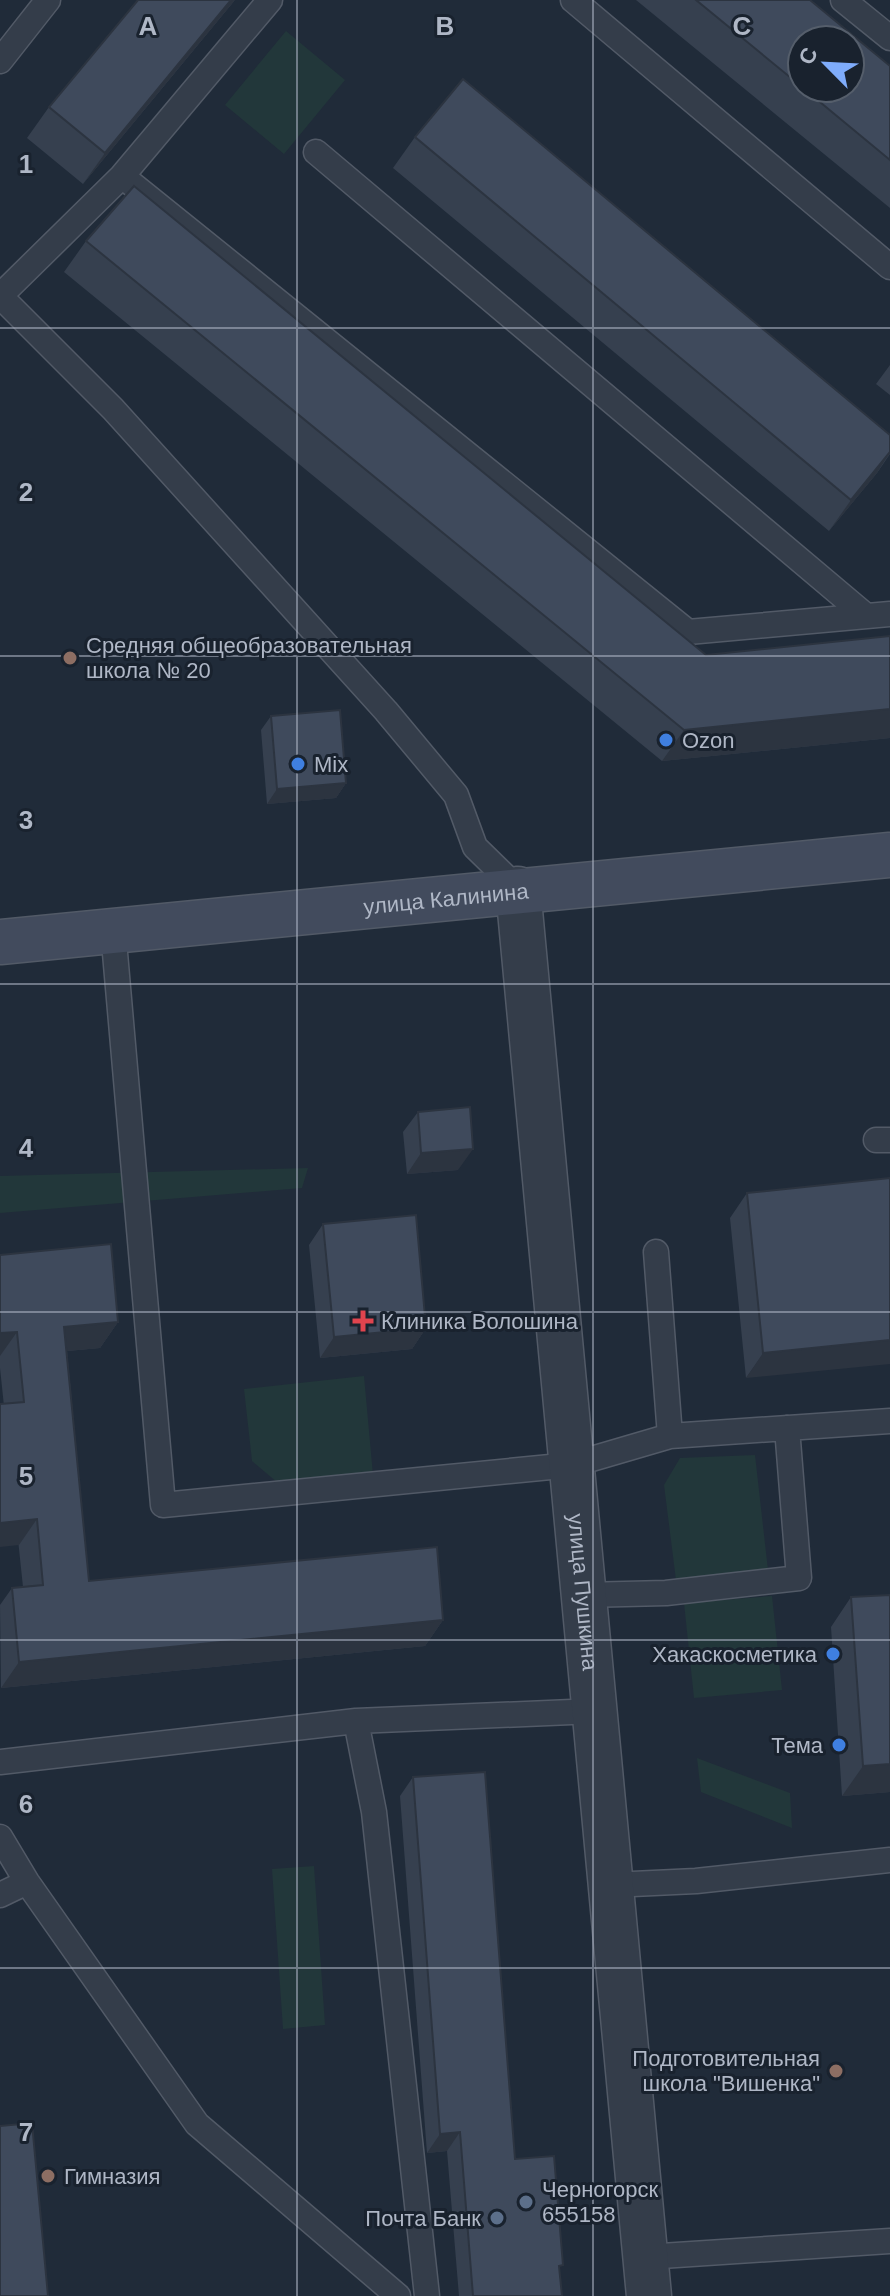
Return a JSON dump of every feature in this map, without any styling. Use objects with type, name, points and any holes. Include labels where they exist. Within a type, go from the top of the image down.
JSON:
[{"type":"main road","name":"улица Калинина","points":[[0,942],[890,855]]},
{"type":"street","name":"улица Пушкина","points":[[518,889],[648,2277]]},
{"type":"lane","points":[[0,61],[48,0]]},
{"type":"lane","points":[[270,0],[122,176],[0,296],[113,409],[386,711],[456,795],[475,847],[518,889]]},
{"type":"lane","points":[[573,0],[890,267]]},
{"type":"lane","points":[[843,0],[890,38]]},
{"type":"lane","points":[[316,152],[865,615]]},
{"type":"lane","points":[[122,176],[688,632],[890,614]]},
{"type":"lane","points":[[113,930],[163,1505],[571,1465],[670,1436],[890,1421]]},
{"type":"lane","points":[[656,1252],[670,1436]]},
{"type":"lane","points":[[583,1595],[666,1593],[799,1578],[787,1428]]},
{"type":"lane","points":[[0,1762],[356,1721],[595,1711]]},
{"type":"lane","points":[[356,1721],[374,1812],[427,2296]]},
{"type":"lane","points":[[0,1837],[27,1882],[197,2124],[398,2296]]},
{"type":"lane","points":[[611,1885],[696,1881],[890,1860]]},
{"type":"lane","points":[[0,1895],[27,1882]]},
{"type":"lane","points":[[648,2277],[890,2241]]},
{"type":"green space","points":[[286,31],[345,80],[284,154],[225,105]]},
{"type":"green space","points":[[308,1168],[302,1188],[0,1213],[0,1176]]},
{"type":"green space","points":[[364,1376],[373,1475],[278,1483],[252,1461],[244,1389]]},
{"type":"green space","points":[[755,1455],[768,1570],[676,1580],[664,1485],[680,1458]]},
{"type":"green space","points":[[772,1596],[782,1690],[694,1698],[684,1603]]},
{"type":"green space","points":[[697,1758],[790,1793],[792,1828],[701,1792]]},
{"type":"green space","points":[[314,1866],[325,2025],[283,2029],[272,1869]]},
{"type":"building","points":[[138,0],[231,0],[105,153],[49,107]]},
{"type":"building","points":[[696,0],[810,0],[839,24],[786,24],[786,74]]},
{"type":"building","points":[[866,46],[890,66],[890,160],[822,104],[866,104]]},
{"type":"building","points":[[463,79],[890,435],[890,452],[851,500],[415,137]]},
{"type":"building","points":[[134,186],[706,655],[890,636],[890,709],[684,730],[86,241]]},
{"type":"building","name":"Mix","points":[[340,710],[346,783],[277,789],[271,716]]},
{"type":"building","points":[[470,1107],[473,1149],[421,1153],[418,1112]]},
{"type":"building","points":[[890,1178],[890,1340],[763,1353],[747,1193]]},
{"type":"building","name":"Клиника Волошина","points":[[416,1215],[426,1328],[334,1337],[323,1224]]},
{"type":"building","points":[[111,1244],[118,1322],[64,1327],[89,1581],[437,1547],[443,1620],[19,1662],[12,1588],[43,1585],[37,1519],[0,1523],[0,1404],[24,1402],[17,1332],[0,1333],[0,1255]]},
{"type":"building","points":[[890,1595],[890,1764],[863,1766],[851,1597]]},
{"type":"building","points":[[485,1772],[515,2159],[554,2156],[563,2265],[559,2266],[562,2296],[473,2296],[460,2132],[440,2134],[413,1777]]},
{"type":"building","points":[[32,2123],[48,2296],[0,2296],[0,2126]]},
{"type":"place","name":"Средняя общеобразовательная школа № 20","points":[[70,658]]},
{"type":"place","name":"Ozon","points":[[666,740]]},
{"type":"place","name":"Mix","points":[[298,764]]},
{"type":"place","name":"Клиника Волошина","points":[[363,1321]]},
{"type":"place","name":"Хакаскосметика","points":[[833,1654]]},
{"type":"place","name":"Тема","points":[[839,1745]]},
{"type":"place","name":"Подготовительная школа \"Вишенка\"","points":[[836,2071]]},
{"type":"place","name":"Гимназия","points":[[48,2176]]},
{"type":"place","name":"Черногорск 655158","points":[[526,2202]]},
{"type":"place","name":"Почта Банк","points":[[497,2218]]}]
